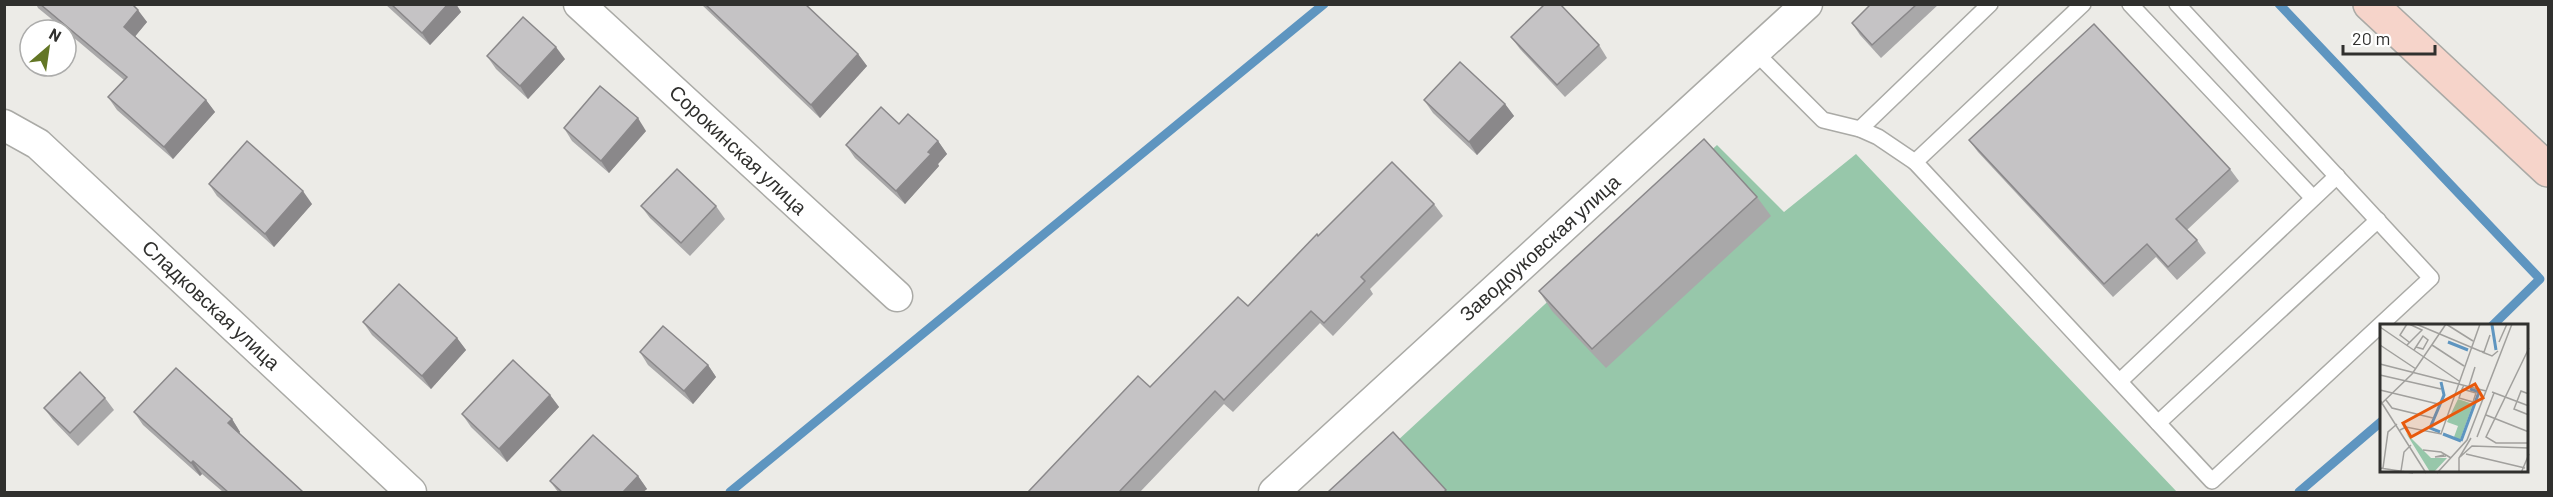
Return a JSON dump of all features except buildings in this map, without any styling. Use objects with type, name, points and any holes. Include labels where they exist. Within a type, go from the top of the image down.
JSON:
[{"type":"street","name":"Сорокинская улица","points":[[579,4],[897,296]]},
{"type":"street","name":"Заводоуковская улица","points":[[1274,492],[1807,4]]},
{"type":"street","points":[[2370,4],[2548,170]]},
{"type":"street","name":"Сладковская улица","points":[[4,125],[39,144],[411,492]]},
{"type":"lane","points":[[1860,129],[1990,4]]},
{"type":"lane","points":[[1916,162],[2083,4]]},
{"type":"lane","points":[[2130,4],[2313,198]]},
{"type":"lane","points":[[2177,4],[2431,278],[2381,324]]},
{"type":"lane","points":[[1755,52],[1822,120],[1860,129],[1878,137],[1916,162],[2212,481],[2380,325]]},
{"type":"lane","points":[[2120,381],[2337,176]]},
{"type":"lane","points":[[2158,423],[2378,220]]},
{"type":"green space","points":[[1717,145],[1784,212],[1856,154],[2177,492],[1342,492]]},
{"type":"waterway","points":[[730,492],[1324,4]]},
{"type":"waterway","points":[[2279,4],[2540,279],[2494,324]]},
{"type":"waterway","points":[[2299,492],[2380,423]]}]
